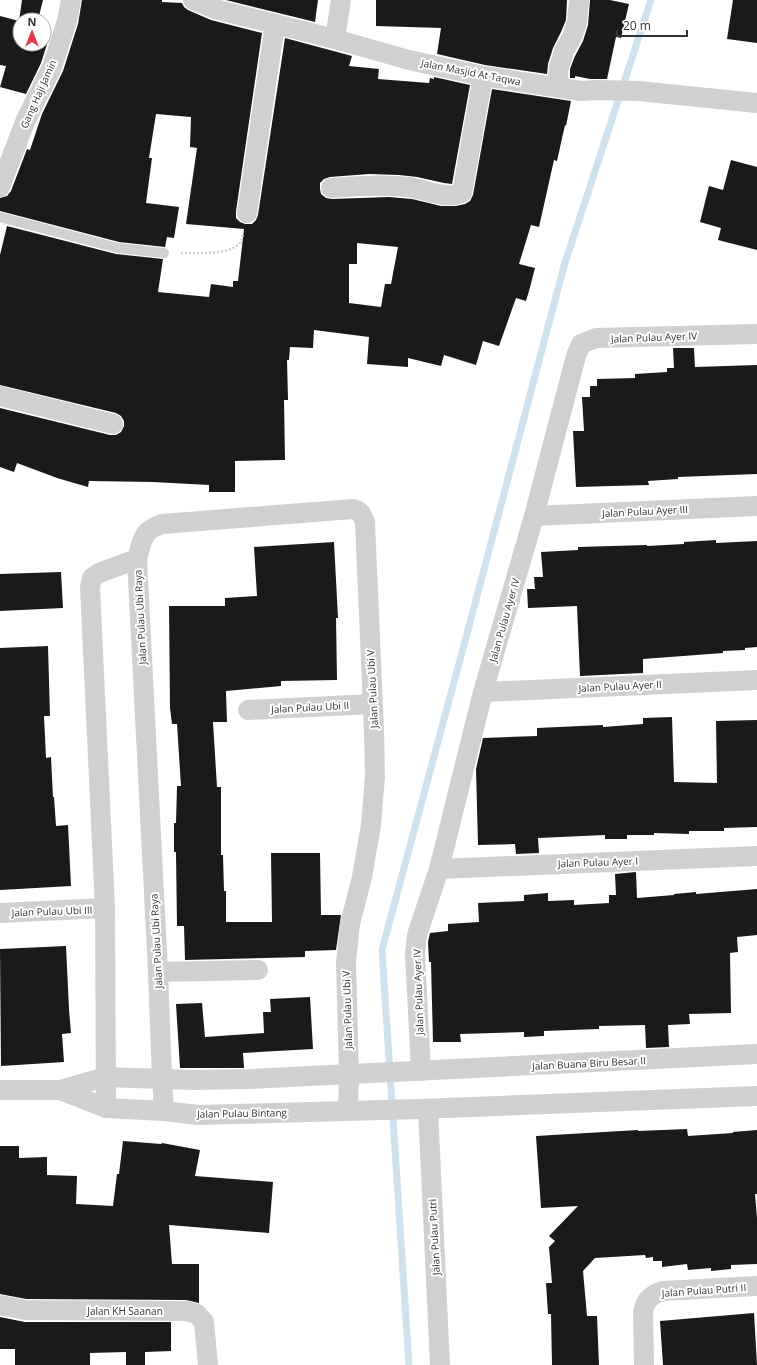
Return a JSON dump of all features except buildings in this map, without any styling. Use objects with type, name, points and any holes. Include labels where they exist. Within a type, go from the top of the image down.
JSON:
[{"type":"street","name":"Gang Haji Jamin","points":[[0,187],[25,122],[52,67],[67,21],[71,0]]},
{"type":"street","name":"Jalan Masjid At Taqwa","points":[[193,0],[215,9],[335,39],[409,60],[483,76],[581,91],[639,91],[757,103]]},
{"type":"street","points":[[335,39],[341,0]]},
{"type":"street","points":[[557,87],[559,67],[564,51],[572,37],[577,22],[579,0]]},
{"type":"street","points":[[247,212],[275,24]]},
{"type":"street","points":[[330,188],[355,186],[408,187],[454,196],[462,193],[483,76]]},
{"type":"street","name":"Jalan Pulau Ayer IV","points":[[417,1071],[415,954],[417,935],[438,869],[483,692],[534,516],[576,356],[581,344],[596,338],[757,334]]},
{"type":"street","points":[[0,396],[113,424]]},
{"type":"street","name":"Jalan Pulau Ayer III","points":[[534,516],[757,506]]},
{"type":"street","name":"Jalan Pulau Ubi V","points":[[138,559],[144,535],[151,528],[162,524],[353,509],[358,510],[362,514],[365,522],[375,777],[371,825],[362,877],[350,924],[346,962],[356,1074],[356,1111]]},
{"type":"street","name":"Jalan Pulau Ubi Raya","points":[[106,1108],[105,908],[90,582],[92,578],[99,573],[138,559],[164,1112]]},
{"type":"street","name":"Jalan Pulau Ayer II","points":[[483,692],[757,680]]},
{"type":"street","name":"Jalan Pulau Ubi II","points":[[248,710],[372,704]]},
{"type":"street","name":"Jalan Pulau Ayer I","points":[[438,869],[757,856]]},
{"type":"street","name":"Jalan Pulau Ubi III","points":[[0,913],[105,908]]},
{"type":"street","points":[[158,972],[258,970]]},
{"type":"street","name":"Jalan Buana Biru Besar II","points":[[417,1071],[757,1054]]},
{"type":"street","name":"Jalan Pulau Bintang","points":[[0,1090],[60,1090],[105,1076],[194,1080],[250,1079],[417,1071]]},
{"type":"street","name":"Jalan Pulau Bintang","points":[[60,1090],[106,1108],[198,1115],[424,1109]]},
{"type":"street","points":[[424,1109],[757,1096]]},
{"type":"street","name":"Jalan Pulau Putri","points":[[424,1109],[440,1365]]},
{"type":"street","name":"Jalan Pulau Putri II","points":[[644,1365],[643,1312],[648,1298],[664,1291],[757,1286]]},
{"type":"street","name":"Jalan KH Saanan","points":[[0,1305],[25,1310],[191,1312],[196,1314],[204,1322],[208,1365]]},
{"type":"lane","points":[[0,217],[118,248],[164,252]]},
{"type":"path","points":[[164,252],[207,254],[233,249],[238,246],[242,240],[247,212]]},
{"type":"waterway","points":[[409,1365],[382,950],[564,266],[651,0]]}]
